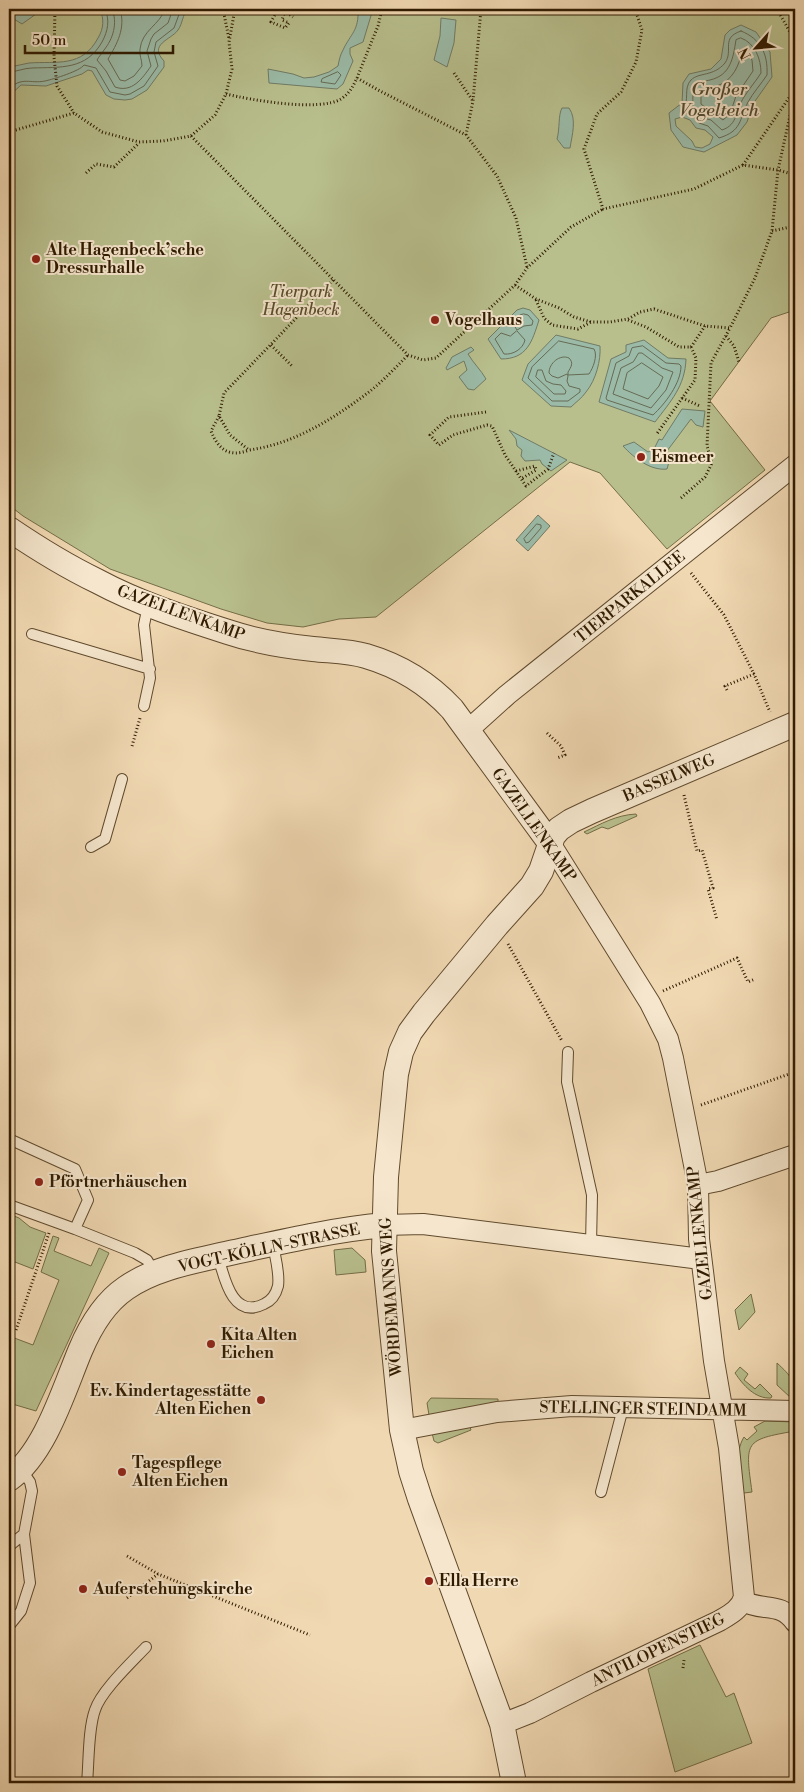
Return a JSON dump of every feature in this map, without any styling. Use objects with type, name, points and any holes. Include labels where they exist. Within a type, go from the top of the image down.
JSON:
[{"type":"street","name":"TIERPARKALLEE","points":[[467,731],[507,695],[795,465]]},
{"type":"street","name":"GAZELLENKAMP","points":[[9,529],[98,582],[148,604],[230,633],[288,646],[365,656],[410,674],[439,694],[452,709],[550,843],[648,1000],[668,1040],[698,1185],[701,1259],[714,1361],[723,1409]]},
{"type":"street","name":"BASSELWEG","points":[[550,843],[556,832],[571,821],[787,727]]},
{"type":"street","name":"WÖRDEMANNS WEG","points":[[514,1783],[502,1724],[411,1471],[402,1430],[384,1251],[384,1225],[386,1177],[395,1083],[401,1052],[410,1032],[424,1013],[497,925],[522,899],[536,880],[550,843]]},
{"type":"street","points":[[698,1185],[736,1176],[795,1155]]},
{"type":"street","name":"VOGT-KÖLLN-STRASSE","points":[[15,1474],[34,1453],[44,1436],[86,1337],[99,1316],[125,1288],[155,1273],[218,1256],[359,1228],[423,1224],[701,1259]]},
{"type":"street","name":"STELLINGER STEINDAMM","points":[[402,1430],[496,1412],[572,1406],[795,1411]]},
{"type":"street","points":[[723,1409],[730,1448],[744,1590],[743,1601],[754,1606],[778,1608],[786,1612],[795,1622]]},
{"type":"street","name":"ANTILOPENSTIEG","points":[[502,1724],[530,1713],[700,1631],[731,1614],[743,1601]]},
{"type":"lane","points":[[144,706],[150,678],[144,625],[148,604]]},
{"type":"lane","points":[[32,634],[150,669]]},
{"type":"lane","points":[[91,847],[106,840],[122,779]]},
{"type":"lane","points":[[568,1052],[567,1082],[592,1195],[590,1245]]},
{"type":"lane","points":[[9,1139],[75,1169],[88,1200],[75,1228]]},
{"type":"lane","points":[[9,1205],[75,1228],[142,1256],[155,1273]]},
{"type":"lane","points":[[218,1256],[231,1295],[243,1305],[262,1306],[274,1296],[277,1289],[278,1280],[273,1244]]},
{"type":"lane","points":[[601,1492],[623,1408]]},
{"type":"lane","points":[[9,1626],[21,1611],[30,1582],[24,1534],[32,1491],[30,1482],[15,1474]]},
{"type":"lane","points":[[9,1546],[24,1534]]},
{"type":"lane","points":[[87,1783],[92,1722],[95,1709],[113,1682],[146,1648]]},
{"type":"path","points":[[55,9],[54,57],[57,86],[74,114],[102,132],[140,142],[162,141],[191,136],[216,115],[226,94],[232,69],[224,9]]},
{"type":"path","points":[[229,42],[236,9]]},
{"type":"path","points":[[278,9],[271,22],[285,28],[289,23],[282,20],[285,11],[293,17]]},
{"type":"path","points":[[226,94],[251,100],[292,104],[320,104],[339,100],[350,92],[358,78],[378,26],[382,9]]},
{"type":"path","points":[[466,135],[473,101],[481,9]]},
{"type":"path","points":[[603,209],[584,149],[597,114],[621,92],[636,62],[642,30],[635,9]]},
{"type":"path","points":[[777,9],[795,41]]},
{"type":"path","points":[[454,73],[473,101]]},
{"type":"path","points":[[358,78],[466,135],[497,176],[516,218],[528,268]]},
{"type":"path","points":[[191,136],[408,355],[424,360],[436,358],[515,285],[528,268],[570,227],[603,209],[694,189],[743,164],[795,89]]},
{"type":"path","points":[[681,498],[705,476],[712,463],[707,446],[711,363],[755,278],[772,231],[778,170],[795,93]]},
{"type":"path","points":[[9,132],[74,114]]},
{"type":"path","points":[[86,173],[96,164],[114,167],[140,142]]},
{"type":"path","points":[[743,164],[795,175]]},
{"type":"path","points":[[772,231],[795,226]]},
{"type":"path","points":[[333,280],[224,393],[220,416],[212,431],[216,443],[227,451],[239,454],[248,450],[268,448],[295,438],[325,422],[370,391],[408,355]]},
{"type":"path","points":[[515,285],[536,299],[559,308],[574,318],[591,322],[628,320],[640,312],[654,309],[705,326],[730,328]]},
{"type":"path","points":[[536,299],[544,318],[552,325],[578,329],[591,322]]},
{"type":"path","points":[[628,320],[646,327],[679,347],[691,347]]},
{"type":"path","points":[[691,347],[705,326]]},
{"type":"path","points":[[726,336],[734,346],[739,362]]},
{"type":"path","points":[[271,344],[292,366]]},
{"type":"path","points":[[656,435],[695,380],[696,358],[691,347]]},
{"type":"path","points":[[682,398],[700,406]]},
{"type":"path","points":[[486,412],[449,417],[430,435],[439,445],[453,435],[487,425],[492,426],[505,455],[526,486],[548,469],[554,453]]},
{"type":"path","points":[[220,416],[230,435],[248,450]]},
{"type":"path","points":[[516,471],[535,466],[536,470],[521,479]]},
{"type":"path","points":[[680,558],[724,615],[754,674],[787,727]]},
{"type":"path","points":[[727,690],[725,686],[754,674]]},
{"type":"path","points":[[132,746],[144,706]]},
{"type":"path","points":[[548,733],[561,746],[565,755],[557,758]]},
{"type":"path","points":[[684,795],[697,851],[702,850],[713,888],[708,889],[717,920]]},
{"type":"path","points":[[497,925],[568,1052]]},
{"type":"path","points":[[648,1000],[678,983],[737,958],[748,982],[755,979]]},
{"type":"path","points":[[683,1108],[708,1103],[795,1072]]},
{"type":"path","points":[[16,1330],[53,1221]]},
{"type":"path","points":[[127,1556],[158,1574],[310,1635]]},
{"type":"path","points":[[127,1598],[158,1574]]},
{"type":"green space","name":"Tierpark Hagenbeck","points":[[9,9],[795,9],[795,310],[771,318],[710,401],[765,470],[667,549],[600,473],[570,462],[376,617],[339,619],[303,627],[267,623],[221,609],[110,569],[23,516],[9,505]]},
{"type":"green space","points":[[636,814],[637,816],[608,829],[602,827],[587,834],[584,832],[615,818]]},
{"type":"green space","points":[[9,1214],[19,1218],[30,1227],[46,1233],[33,1269],[15,1262],[9,1277]]},
{"type":"green space","points":[[53,1236],[59,1238],[54,1251],[91,1266],[99,1248],[109,1253],[36,1411],[9,1403],[9,1336],[33,1345],[59,1280],[41,1272]]},
{"type":"green space","points":[[352,1248],[365,1260],[366,1272],[336,1275],[334,1250]]},
{"type":"green space","points":[[751,1294],[755,1312],[739,1330],[735,1310]]},
{"type":"green space","points":[[777,1363],[786,1371],[793,1383],[795,1400],[777,1385]]},
{"type":"green space","points":[[740,1367],[748,1374],[744,1380],[755,1389],[760,1384],[772,1396],[771,1398],[755,1394],[742,1382],[735,1373]]},
{"type":"green space","points":[[431,1398],[498,1399],[498,1403],[429,1415],[427,1403]]},
{"type":"green space","points":[[765,1421],[795,1422],[795,1431],[766,1437],[757,1441],[752,1446],[749,1453],[749,1462],[752,1492],[744,1493],[742,1492],[738,1464],[741,1443],[744,1437],[747,1440],[757,1431],[754,1427]]},
{"type":"green space","points":[[470,1427],[471,1430],[438,1443],[434,1441],[432,1433]]},
{"type":"green space","points":[[700,1645],[726,1697],[734,1693],[752,1743],[675,1772],[648,1669]]},
{"type":"water","points":[[9,9],[79,9],[75,12],[61,11],[36,14],[22,24],[9,16]]},
{"type":"water","points":[[100,9],[188,9],[175,34],[160,46],[158,50],[164,61],[164,67],[147,90],[132,99],[114,99],[106,95],[92,71],[88,70],[82,74],[46,86],[21,85],[9,96],[10,67],[29,63],[77,59],[92,48],[102,27],[103,20]]},
{"type":"water","points":[[358,9],[373,9],[363,42],[350,48],[353,61],[343,84],[337,89],[269,83],[268,69],[304,78],[329,72],[338,66],[342,52],[356,27]]},
{"type":"water","points":[[441,18],[456,20],[454,43],[447,67],[434,60],[440,36]]},
{"type":"water","name":"Großer Vogelteich","points":[[741,25],[756,32],[770,52],[772,77],[753,104],[747,122],[737,135],[704,152],[683,147],[671,130],[669,113],[682,103],[683,83],[689,74],[711,69],[721,59],[725,35],[730,30]],"holes":[[[682,117],[690,120],[696,128],[705,130],[713,137],[710,144],[702,148],[695,147],[692,141],[676,126],[675,119]]]},
{"type":"water","points":[[562,108],[569,108],[573,117],[570,148],[564,148],[557,139]]},
{"type":"water","points":[[523,308],[530,310],[539,320],[531,342],[517,356],[501,359],[488,339],[517,310]]},
{"type":"water","points":[[556,335],[600,346],[599,364],[593,382],[571,407],[551,406],[522,380],[528,364]]},
{"type":"water","points":[[644,340],[668,358],[686,359],[680,385],[672,400],[655,422],[599,402],[611,359],[626,352],[626,345]]},
{"type":"water","points":[[471,347],[474,350],[468,354],[486,379],[474,390],[468,389],[459,377],[467,370],[464,361],[447,370],[446,368],[452,357]]},
{"type":"water","points":[[682,409],[705,411],[703,427],[696,425],[691,419],[661,459],[669,462],[667,469],[655,468],[643,463],[623,446],[634,442],[648,452],[654,449],[659,439],[662,440]]},
{"type":"water","points":[[509,430],[567,460],[551,471],[540,460],[525,461],[521,456],[522,450],[517,446],[516,439]]},
{"type":"water","points":[[538,515],[550,526],[528,551],[516,540]]},
{"type":"place","name":"Alte Hagenbeck’sche Dressurhalle","points":[[36,259]]},
{"type":"place","name":"Vogelhaus","points":[[435,320]]},
{"type":"place","name":"Eismeer","points":[[641,457]]},
{"type":"place","name":"Pförtnerhäuschen","points":[[39,1182]]},
{"type":"place","name":"Kita Alten Eichen","points":[[211,1344]]},
{"type":"place","name":"Ev. Kindertagesstätte Alten Eichen","points":[[261,1400]]},
{"type":"place","name":"Tagespflege Alten Eichen","points":[[122,1472]]},
{"type":"place","name":"Ella Herre","points":[[429,1581]]},
{"type":"place","name":"Auferstehungskirche","points":[[83,1589]]}]
